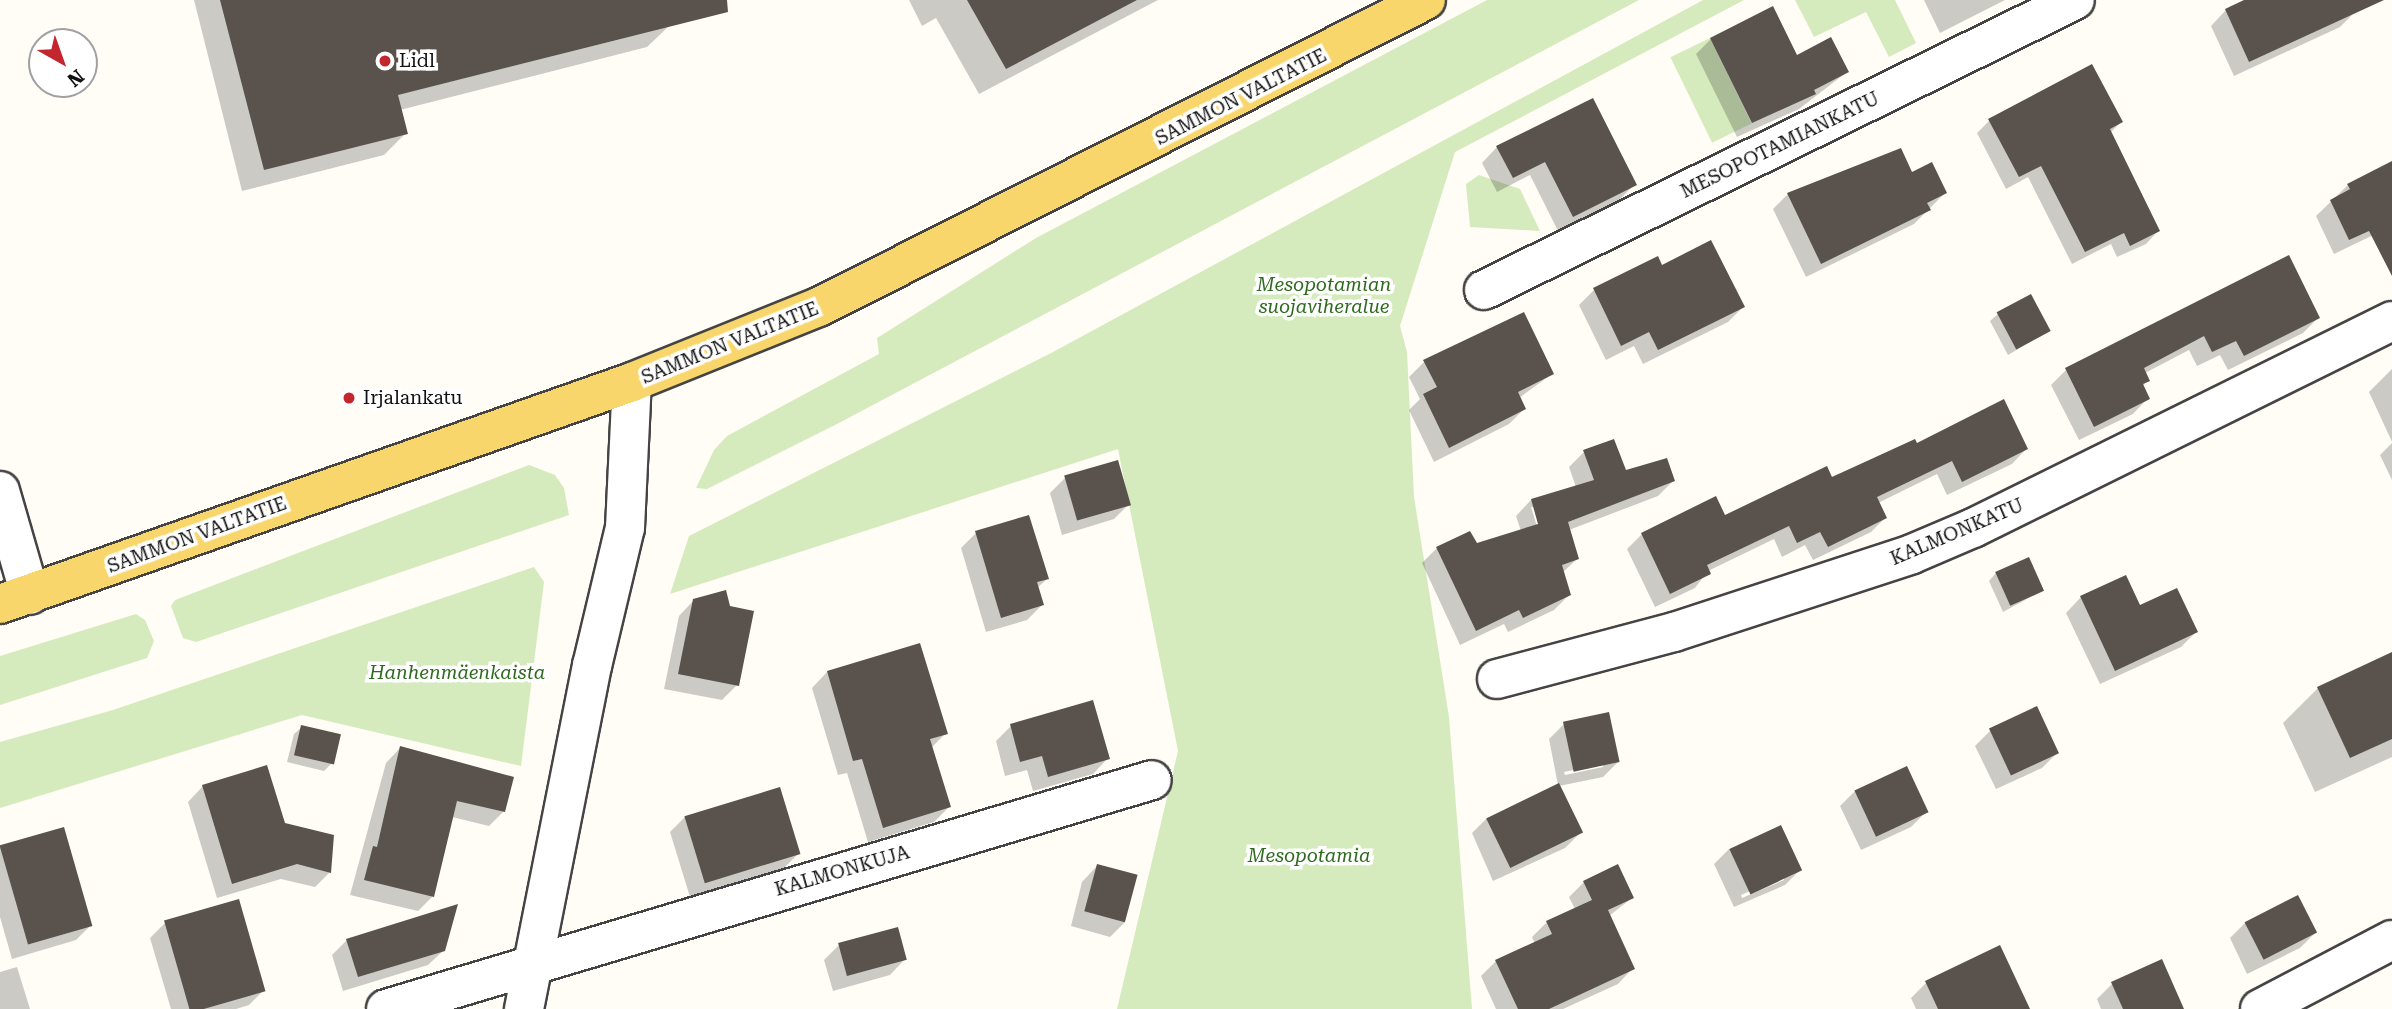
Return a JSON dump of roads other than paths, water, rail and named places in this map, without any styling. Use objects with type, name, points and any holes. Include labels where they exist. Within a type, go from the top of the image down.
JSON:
[{"type":"main road","name":"SAMMON VALTATIE","points":[[15,599],[632,382],[903,268],[1426,0]]},
{"type":"street","name":"MESOPOTAMIANKATU","points":[[1485,290],[2075,0]]},
{"type":"street","name":"KALMONKATU","points":[[1497,679],[1615,650],[1912,554],[1973,528],[2392,321]]},
{"type":"street","points":[[524,1009],[572,762],[625,528],[632,382]]},
{"type":"street","points":[[0,491],[15,599]]},
{"type":"street","name":"KALMONKUJA","points":[[386,1009],[1152,780]]},
{"type":"street","points":[[2260,1009],[2392,940]]},
{"type":"place","name":"Lidl","points":[[385,61]]},
{"type":"place","name":"Irjalankatu","points":[[349,398]]},
{"type":"park label","name":"Mesopotamian suojaviheralue","points":[[1324,296]]},
{"type":"park label","name":"Hanhenmäenkaista","points":[[457,673]]},
{"type":"park label","name":"Mesopotamia","points":[[1309,856]]}]
